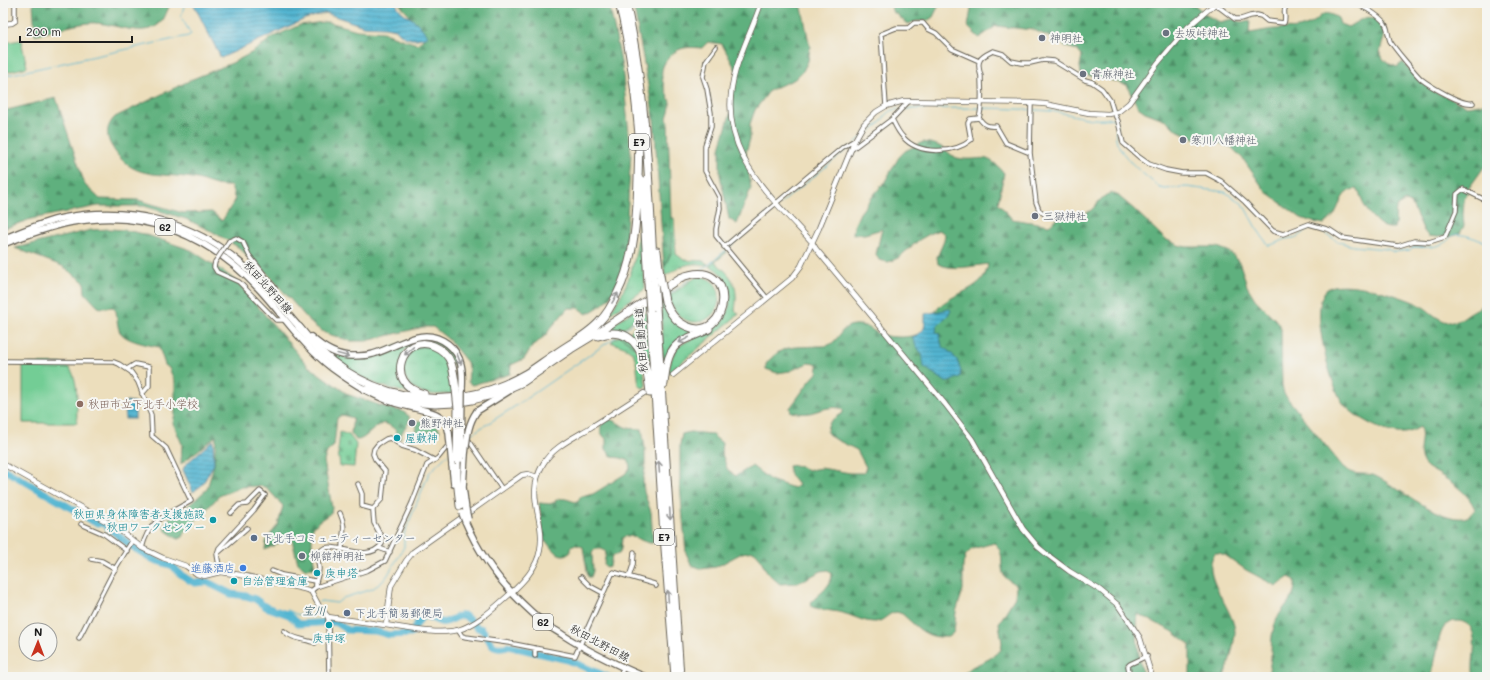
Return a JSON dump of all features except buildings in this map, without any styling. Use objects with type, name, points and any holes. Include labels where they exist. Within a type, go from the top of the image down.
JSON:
[{"type":"highway","name":"秋田自動車道","points":[[619,3],[625,27],[632,70],[654,280],[653,309],[658,447],[674,677]]},
{"type":"highway","name":"E7","points":[[626,3],[639,70],[649,193],[654,280]]},
{"type":"highway","points":[[299,327],[308,339],[326,356],[345,370],[374,387],[400,394],[423,398],[454,398],[492,389],[525,375],[600,322],[617,295],[626,275],[631,257],[636,214],[639,143]]},
{"type":"highway","points":[[591,329],[615,317],[685,272],[695,269],[704,270],[719,278],[727,294],[726,311],[722,319],[716,325],[680,342],[674,348],[666,368],[662,396]]},
{"type":"highway","points":[[364,389],[410,402],[435,404],[454,403],[496,394],[523,382],[586,340],[676,280],[690,274],[702,273],[715,279],[721,286],[723,305],[719,316],[712,324],[705,327],[696,328],[682,324],[673,317],[665,301],[654,280]]},
{"type":"highway","name":"秋田自動車道","points":[[653,309],[662,396],[680,677]]},
{"type":"highway","points":[[586,340],[607,333],[616,332],[629,338],[641,352],[649,377],[653,422],[658,447]]},
{"type":"highway","points":[[454,398],[429,395],[412,390],[403,380],[401,373],[403,356],[412,347],[419,344],[429,344],[439,348],[450,362],[459,390],[459,460],[457,480],[463,509]]},
{"type":"main road","name":"秋田北野田線","points":[[3,239],[39,225],[62,218],[78,216],[121,214],[148,217],[175,224],[211,242],[244,266],[274,297],[299,327]]},
{"type":"main road","name":"秋田北野田線","points":[[3,244],[54,226],[83,220],[124,219],[156,224],[195,239],[226,258],[243,273],[261,291],[307,346],[344,377],[364,389]]},
{"type":"main road","name":"62","points":[[299,327],[327,349],[339,354],[350,356],[365,356],[374,354],[409,339],[420,336],[438,338],[451,346],[461,362],[463,376],[459,390]]},
{"type":"main road","points":[[459,460],[469,424],[476,411],[523,382]]},
{"type":"main road","name":"62","points":[[364,389],[381,398],[436,414],[441,417],[447,425],[459,460]]},
{"type":"main road","name":"秋田北野田線","points":[[463,509],[466,520],[496,574],[544,623],[580,646],[645,677]]},
{"type":"street","points":[[3,24],[12,23],[14,21],[15,3]]},
{"type":"street","points":[[760,3],[736,70],[730,102],[730,116],[733,131],[743,159],[749,169],[812,242],[972,439],[1023,529],[1038,547],[1068,570],[1100,590],[1118,605],[1140,638],[1152,677]]},
{"type":"street","points":[[673,375],[792,278],[801,266],[822,221],[855,140],[864,124],[876,112],[886,106],[909,101],[981,104],[1031,103],[1045,104],[1089,113],[1114,113],[1129,103],[1188,27],[1216,4],[1235,19],[1241,20],[1257,15],[1261,16],[1267,21],[1284,23],[1285,7],[1288,3]]},
{"type":"street","points":[[1355,3],[1371,10],[1384,22],[1389,32],[1390,42],[1421,78],[1459,101],[1470,104],[1473,103]]},
{"type":"street","points":[[886,106],[881,34],[896,28],[908,28],[914,23],[923,23],[928,29],[936,32],[952,49],[979,61]]},
{"type":"street","points":[[716,47],[706,61],[702,77],[707,89],[711,113],[711,127],[706,145],[705,171],[719,197],[720,208],[716,236],[767,298]]},
{"type":"street","points":[[979,61],[993,51],[1003,54],[1012,61],[1021,63],[1030,63],[1043,60],[1054,61],[1085,80],[1092,82],[1102,89],[1110,100],[1118,121],[1123,143],[1139,157],[1149,164],[1166,170],[1209,175],[1230,188],[1273,231],[1283,234],[1309,224],[1330,230],[1342,238],[1349,240],[1398,246],[1414,241],[1429,242],[1443,238],[1447,232],[1456,211],[1457,194],[1459,191],[1463,189],[1466,190],[1487,201]]},
{"type":"street","points":[[979,61],[981,104],[979,118],[983,124],[990,127],[996,126],[1006,143],[1030,153]]},
{"type":"street","points":[[852,149],[892,119],[909,101]]},
{"type":"street","points":[[1031,103],[1030,153],[1036,202],[1039,210],[1047,216],[1056,217]]},
{"type":"street","points":[[892,119],[903,138],[917,148],[945,151],[964,146],[971,140],[968,123],[970,119],[979,118]]},
{"type":"street","points":[[724,247],[843,147],[855,140]]},
{"type":"street","points":[[274,297],[275,288],[249,255],[242,242],[236,238],[229,241],[215,262],[214,267],[217,272],[239,282],[276,320],[285,320]]},
{"type":"street","points":[[3,361],[114,362],[132,372],[151,415],[152,436],[166,448],[191,501],[160,517],[150,528],[142,548]]},
{"type":"street","points":[[128,369],[135,364],[149,367],[148,386],[142,394]]},
{"type":"street","points":[[328,620],[446,632],[469,626],[480,619],[512,592],[528,575],[539,556],[540,536],[534,499],[537,477],[544,463],[558,449],[644,393]]},
{"type":"street","points":[[311,591],[316,586],[377,566],[385,561],[428,465],[441,454],[448,445],[464,433],[502,489]]},
{"type":"street","points":[[379,548],[382,544],[382,538],[373,518],[373,509],[382,499],[384,471],[375,459],[373,454],[374,449],[378,444],[390,438],[402,446],[415,450],[434,460]]},
{"type":"street","points":[[3,464],[105,520],[124,533],[132,542],[142,548],[163,558],[186,566],[197,574],[204,576],[220,572],[265,580],[311,591],[328,620],[329,677]]},
{"type":"street","points":[[386,625],[391,586],[413,552],[525,474],[531,474],[537,477]]},
{"type":"street","points":[[358,484],[361,489],[362,506],[373,509]]},
{"type":"street","points":[[220,572],[217,554],[219,548],[254,510],[265,495],[260,491],[247,504],[239,505],[231,513]]},
{"type":"street","points":[[340,513],[345,523],[342,548]]},
{"type":"street","points":[[81,524],[104,534],[128,550]]},
{"type":"street","points":[[217,554],[247,528]]},
{"type":"street","points":[[79,638],[132,542]]},
{"type":"street","points":[[316,586],[315,580],[319,569],[317,559],[319,553],[326,548],[342,548],[356,553],[364,553],[379,548],[390,552]]},
{"type":"street","points":[[629,577],[633,565],[634,552]]},
{"type":"street","points":[[91,560],[102,561],[116,569]]},
{"type":"street","points":[[272,570],[282,575],[315,580]]},
{"type":"street","points":[[458,630],[462,636],[492,640],[575,656],[613,572],[654,584],[656,586]]},
{"type":"street","points":[[581,577],[590,586],[604,593]]},
{"type":"street","points":[[284,631],[285,633],[297,638],[315,643]]},
{"type":"street","points":[[535,648],[535,656]]},
{"type":"street","points":[[1130,677],[1128,666],[1146,656]]},
{"type":"street","points":[[619,677],[624,667]]},
{"type":"green space","points":[[33,3],[171,3],[163,20],[156,26],[148,29],[138,30],[98,23],[89,23],[35,35]]},
{"type":"green space","points":[[401,3],[609,3],[622,67],[631,153],[624,265],[621,276],[611,296],[607,300],[587,314],[578,308],[568,308],[547,334],[532,347],[524,359],[511,365],[510,374],[472,385],[468,382],[469,372],[467,362],[448,339],[433,327],[423,327],[366,341],[351,341],[325,333],[313,325],[268,274],[238,247],[213,232],[186,219],[144,206],[98,206],[31,219],[3,229],[3,111],[56,98],[85,185],[100,199],[138,200],[183,213],[212,212],[222,221],[235,200],[231,186],[218,185],[180,176],[146,173],[136,170],[119,157],[109,141],[108,130],[112,120],[115,117],[195,78],[232,63],[253,52],[273,37],[300,25],[329,22],[357,30],[383,32],[417,44],[428,36],[400,5]]},
{"type":"green space","points":[[633,3],[801,3],[810,48],[808,61],[803,71],[795,79],[770,90],[755,110],[750,124],[750,139],[746,153],[751,188],[737,224],[729,219],[720,175],[720,148],[731,111],[733,88],[738,74],[722,44],[708,42],[702,48],[689,47],[677,50],[666,61],[662,70],[662,78],[670,101],[670,109],[667,118],[672,251],[664,268],[654,118]]},
{"type":"green space","points":[[891,3],[940,3],[933,17],[927,21],[917,21],[908,24],[892,11]]},
{"type":"green space","points":[[972,3],[1193,3],[1206,15],[1220,22],[1232,19],[1241,22],[1250,20],[1249,33],[1282,28],[1299,28],[1313,23],[1324,14],[1332,15],[1338,18],[1340,24],[1348,27],[1365,18],[1369,17],[1376,19],[1385,29],[1380,55],[1387,63],[1397,67],[1403,62],[1419,80],[1435,92],[1467,106],[1487,103],[1487,163],[1469,188],[1464,200],[1464,226],[1460,233],[1453,236],[1428,236],[1424,231],[1411,203],[1406,201],[1396,209],[1394,228],[1386,227],[1378,223],[1369,213],[1357,189],[1348,192],[1342,198],[1331,219],[1324,224],[1301,218],[1266,192],[1243,159],[1231,147],[1219,143],[1202,141],[1175,129],[1166,120],[1145,112],[1138,107],[1126,85],[1081,74],[1080,66],[1082,56],[1077,50],[1066,47],[1060,42],[1034,30],[996,26],[979,38],[968,27]]},
{"type":"green space","points":[[21,40],[27,67],[3,73],[3,43]]},
{"type":"green space","points":[[923,142],[939,146],[957,158],[982,158],[992,161],[1004,173],[998,203],[1012,219],[1049,225],[1063,216],[1081,215],[1087,213],[1103,197],[1115,193],[1165,239],[1186,247],[1217,247],[1228,251],[1240,264],[1247,286],[1255,299],[1275,319],[1281,328],[1282,385],[1284,394],[1343,467],[1354,473],[1375,476],[1426,507],[1456,518],[1467,517],[1475,509],[1468,497],[1459,488],[1424,464],[1420,454],[1420,427],[1405,433],[1388,431],[1361,419],[1343,403],[1332,380],[1323,346],[1320,328],[1321,299],[1326,290],[1333,286],[1357,286],[1399,296],[1422,306],[1437,317],[1449,322],[1459,320],[1487,304],[1487,677],[1474,677],[1473,634],[1468,625],[1464,622],[1458,621],[1447,624],[1443,628],[1439,639],[1432,677],[1267,677],[1270,663],[1272,635],[1276,621],[1294,592],[1295,580],[1289,577],[1276,586],[1246,570],[1225,555],[1219,553],[1215,553],[1211,562],[1211,571],[1218,591],[1233,622],[1235,631],[1233,648],[1225,677],[1190,677],[1190,645],[1172,631],[1138,614],[1137,638],[1143,677],[960,677],[972,667],[989,659],[1001,650],[1002,643],[999,623],[1015,597],[1016,586],[1004,575],[1000,550],[994,543],[972,549],[966,555],[963,564],[963,590],[956,612],[954,632],[948,637],[931,636],[919,629],[904,615],[896,612],[890,614],[882,620],[871,622],[842,613],[812,607],[811,602],[830,582],[832,574],[828,570],[821,571],[798,583],[780,584],[769,574],[759,557],[753,551],[742,553],[716,567],[701,569],[692,566],[686,553],[680,486],[680,444],[682,434],[690,432],[711,434],[722,443],[721,451],[728,471],[736,476],[752,466],[770,480],[794,488],[798,485],[790,475],[788,466],[795,465],[809,470],[821,468],[850,473],[864,473],[866,467],[857,450],[831,437],[827,432],[828,425],[843,413],[843,409],[822,409],[810,413],[791,412],[790,408],[817,373],[817,364],[808,363],[790,371],[777,373],[766,369],[766,364],[772,357],[789,348],[829,345],[844,329],[852,325],[864,326],[881,335],[891,337],[907,337],[921,333],[927,327],[934,313],[940,306],[976,285],[986,273],[988,264],[956,268],[938,264],[937,257],[944,241],[945,234],[939,230],[919,240],[898,258],[888,262],[879,260],[876,254],[882,229],[865,234],[853,234],[854,226],[860,213],[884,183],[899,157],[905,151]]},
{"type":"green space","points":[[640,210],[645,289],[607,316],[628,280],[638,240]]},
{"type":"green space","points":[[671,218],[674,218],[676,254],[684,260],[703,261],[708,264],[689,264],[665,276],[664,268],[672,251]]},
{"type":"green space","points":[[110,229],[144,234],[191,250],[227,274],[239,284],[308,366],[349,395],[391,409],[402,411],[409,416],[409,422],[399,440],[394,429],[384,423],[359,440],[356,440],[351,433],[353,418],[342,415],[337,418],[334,446],[327,452],[324,461],[332,508],[331,513],[319,521],[312,529],[312,550],[315,568],[306,569],[298,563],[292,540],[287,539],[265,550],[266,540],[278,525],[283,506],[266,487],[241,487],[219,496],[185,532],[183,537],[178,539],[166,531],[164,527],[169,518],[186,508],[207,489],[214,465],[216,436],[181,464],[182,444],[173,423],[175,413],[175,382],[169,368],[165,365],[159,347],[131,340],[121,334],[118,328],[116,311],[112,307],[98,307],[85,293],[84,282],[62,266],[15,248],[91,230]]},
{"type":"green space","points":[[726,251],[727,252],[715,262],[726,272],[733,283],[736,295],[735,310],[739,314],[669,373],[675,351],[681,345],[717,326],[723,321],[727,314],[730,299],[729,288],[726,281],[716,269],[709,266]]},
{"type":"green space","points":[[699,275],[710,280],[716,285],[719,296],[716,309],[712,315],[708,319],[696,322],[689,321],[677,314],[668,297]]},
{"type":"green space","points":[[647,302],[647,307],[623,329],[629,334],[641,316],[647,312],[652,381],[643,352],[613,330],[604,330]]},
{"type":"green space","points":[[661,302],[673,319],[703,328],[684,337],[665,361],[663,360]]},
{"type":"green space","points":[[619,336],[633,346],[640,356],[646,385],[644,388],[639,385],[636,364],[632,352],[625,347],[611,342]]},
{"type":"green space","points":[[414,339],[433,339],[450,348],[456,356],[460,370],[461,388],[459,389],[455,367],[438,345],[405,349],[400,376],[405,386],[419,396],[378,385],[359,376],[333,359],[335,355],[361,358]]},
{"type":"green space","points":[[420,346],[426,346],[438,350],[443,355],[449,366],[455,393],[429,394],[421,392],[407,381],[403,369],[405,357],[409,352]]},
{"type":"green space","points":[[23,364],[64,364],[69,368],[73,374],[75,382],[77,423],[23,423]]},
{"type":"green space","points":[[608,419],[627,428],[642,429],[645,448],[645,469],[643,481],[644,492],[651,512],[653,543],[645,542],[630,536],[622,538],[619,554],[612,556],[610,566],[606,567],[604,564],[606,552],[602,549],[595,549],[592,553],[593,571],[591,577],[588,577],[583,547],[572,545],[570,553],[562,555],[556,552],[544,541],[539,503],[550,504],[559,499],[578,502],[580,497],[593,494],[625,474],[630,468],[629,461],[612,457],[606,449],[606,439],[601,432],[601,425]]},
{"type":"green space","points":[[417,421],[434,423],[440,431],[419,433],[415,431]]},
{"type":"green space","points":[[340,432],[349,435],[356,444],[354,467],[340,466],[338,451]]},
{"type":"water","points":[[193,3],[396,3],[401,11],[417,23],[428,36],[419,39],[410,39],[403,36],[396,29],[363,26],[326,13],[305,19],[221,58]]},
{"type":"water","points":[[950,309],[951,311],[937,326],[936,332],[939,333],[942,346],[957,360],[961,371],[960,377],[946,382],[924,367],[922,354],[912,337],[920,333],[924,328],[925,314]]},
{"type":"water","points":[[126,401],[135,402],[135,419],[125,419]]},
{"type":"water","points":[[213,440],[214,464],[202,485],[193,492],[183,470],[185,465]]},
{"type":"waterway","points":[[3,76],[188,36],[191,34],[181,17],[184,6],[188,3]]},
{"type":"waterway","points":[[856,142],[879,124],[889,112],[898,109]]},
{"type":"waterway","points":[[904,109],[1014,109],[1058,112],[1089,119],[1113,118],[1117,127],[1116,136],[1118,144],[1123,153],[1138,169],[1160,188],[1187,187],[1225,192],[1243,204],[1255,226],[1268,245],[1298,237],[1310,228],[1318,229],[1339,242],[1353,246],[1387,249],[1394,252],[1410,250],[1413,247],[1440,245],[1453,235],[1466,236],[1487,243]]},
{"type":"waterway","points":[[780,204],[850,147]]},
{"type":"waterway","points":[[728,248],[776,207]]},
{"type":"waterway","points":[[701,271],[726,250]]},
{"type":"waterway","points":[[667,296],[690,279]]},
{"type":"waterway","points":[[624,331],[647,308]]},
{"type":"waterway","points":[[470,435],[517,405],[617,336]]},
{"type":"waterway","points":[[319,602],[337,603],[343,598],[372,589],[382,582],[404,547],[404,534],[429,473],[448,454]]},
{"type":"waterway","name":"宝川","points":[[3,469],[94,522],[104,524],[134,548],[154,560],[173,566],[179,573],[189,580],[195,583],[207,582],[231,594],[255,599],[266,607],[289,615],[299,624],[335,622],[347,630],[375,631],[389,635],[411,634],[420,619],[425,615],[441,622],[450,621],[458,616],[464,615],[478,628],[482,629],[489,641],[494,646],[508,646],[568,660],[608,677]]},
{"type":"waterway","points":[[280,612],[288,610],[298,615],[305,613],[316,604]]},
{"type":"place","name":"去坂峠神社","points":[[1166,33]]},
{"type":"place","name":"神明社","points":[[1042,38]]},
{"type":"place","name":"青麻神社","points":[[1083,74]]},
{"type":"place","name":"寒川八幡神社","points":[[1183,140]]},
{"type":"place","name":"三獄神社","points":[[1035,216]]},
{"type":"place","name":"秋田市立下北手小学校","points":[[80,404]]},
{"type":"place","name":"熊野神社","points":[[412,423]]},
{"type":"place","name":"屋敷神","points":[[397,438]]},
{"type":"place","name":"秋田県身体障害者支援施設 秋田ワークセンター","points":[[213,520]]},
{"type":"place","name":"下北手コミュニティーセンター","points":[[254,538]]},
{"type":"place","name":"柳舘神明社","points":[[302,556]]},
{"type":"place","name":"進藤酒店","points":[[243,568]]},
{"type":"place","name":"庚申塔","points":[[317,573]]},
{"type":"place","name":"自治管理倉庫","points":[[234,581]]},
{"type":"place","name":"下北手簡易郵便局","points":[[347,613]]},
{"type":"place","name":"庚申塚","points":[[329,625]]}]
